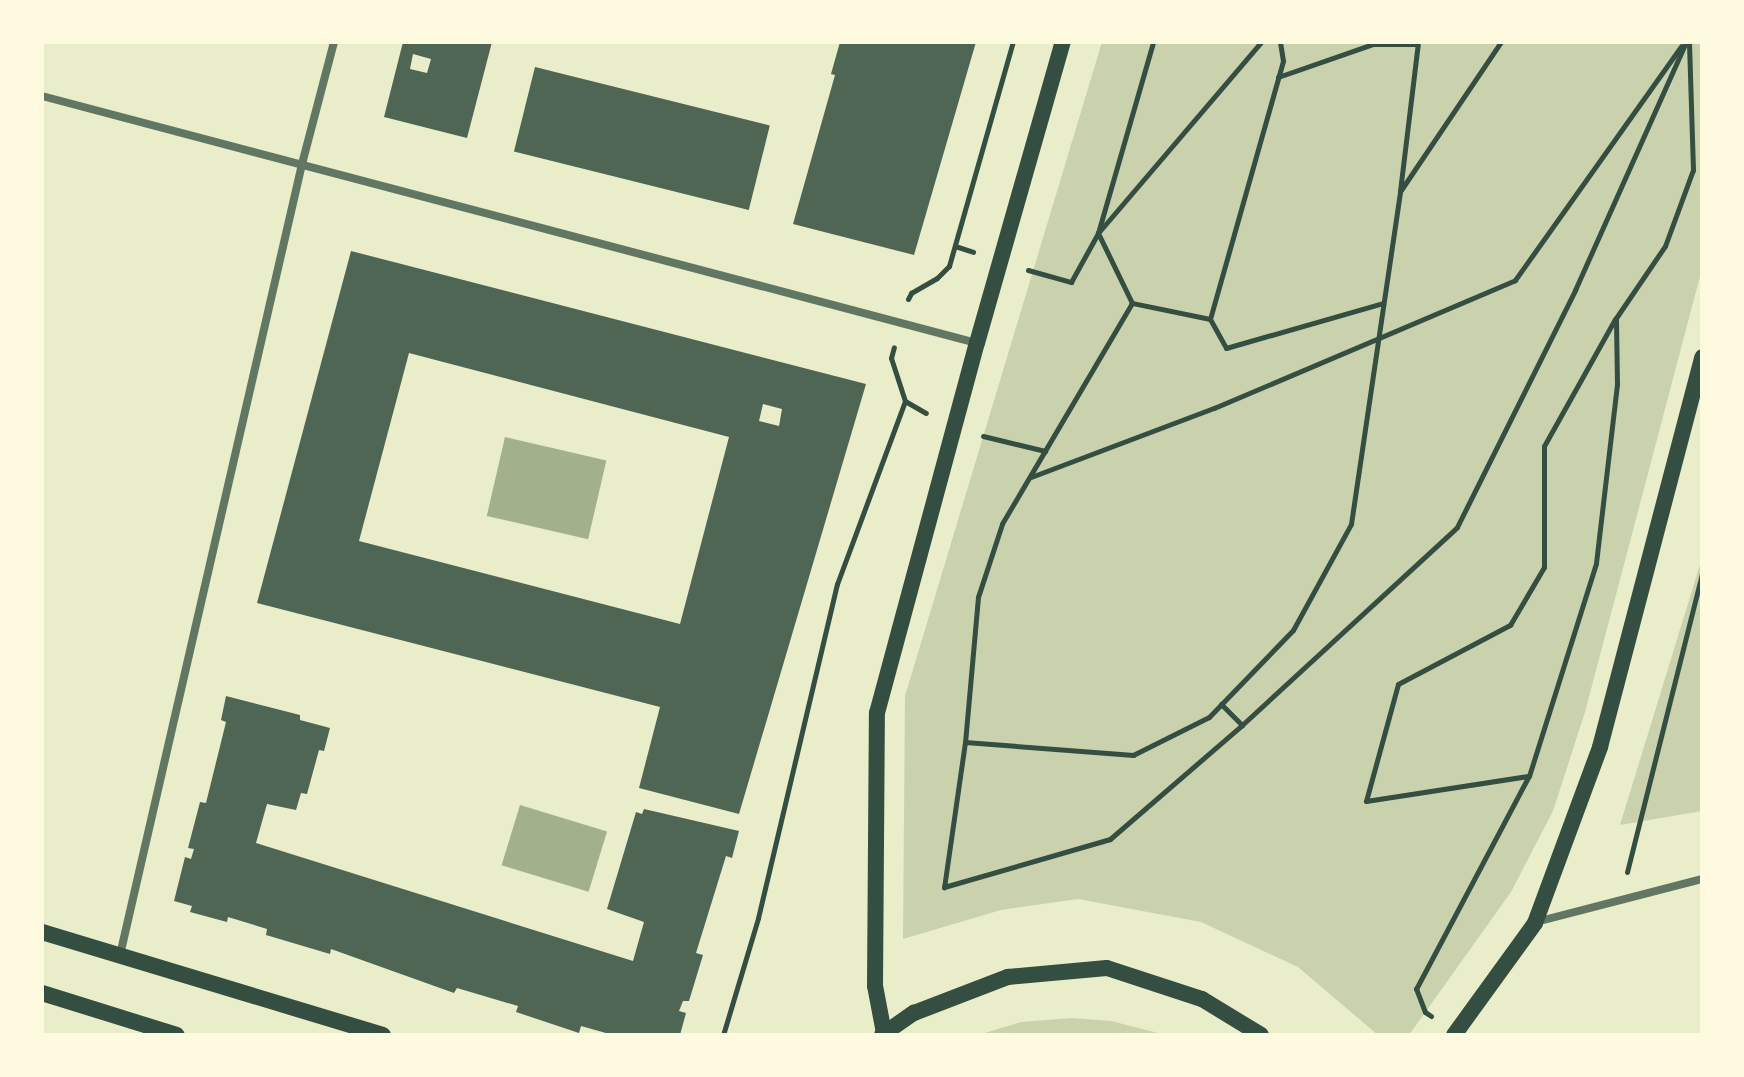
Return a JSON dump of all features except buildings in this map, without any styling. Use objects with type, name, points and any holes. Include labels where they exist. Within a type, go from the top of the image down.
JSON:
[{"type":"main road","points":[[1063,42],[977,343],[877,713],[875,986],[883,1034],[914,1013],[1008,977],[1107,968],[1202,999],[1261,1035]]},
{"type":"main road","points":[[1455,1034],[1535,923],[1600,747],[1702,357]]},
{"type":"main road","points":[[42,932],[383,1035]]},
{"type":"main road","points":[[42,993],[177,1035]]},
{"type":"street","points":[[120,955],[302,164],[334,42]]},
{"type":"street","points":[[42,96],[977,343]]},
{"type":"street","points":[[1535,923],[1702,879]]},
{"type":"path","points":[[723,1035],[758,918],[837,584],[905,401],[891,358],[901,323],[911,293],[937,278],[949,266],[1013,42]]},
{"type":"path","points":[[1132,303],[1098,233],[1153,42]]},
{"type":"path","points":[[1098,233],[1261,42]]},
{"type":"path","points":[[1280,42],[1283,61],[1210,319],[1226,348],[1383,303]]},
{"type":"path","points":[[1400,191],[1501,42]]},
{"type":"path","points":[[1132,303],[1002,524],[978,597],[965,742],[944,887],[1110,839],[1242,725],[1457,527],[1575,290],[1686,42]]},
{"type":"path","points":[[1529,776],[1366,801],[1398,684],[1510,625],[1544,567],[1544,446],[1616,318],[1665,246],[1693,170],[1686,42]]},
{"type":"path","points":[[1029,478],[1214,408],[1515,280],[1686,42]]},
{"type":"path","points":[[965,742],[1133,755],[1209,717],[1293,630],[1351,524],[1400,191],[1418,43],[1373,44],[1278,77]]},
{"type":"path","points":[[1132,303],[1210,319]]},
{"type":"path","points":[[1455,1034],[1425,1012],[1416,989],[1529,776],[1596,563],[1617,384],[1616,318]]},
{"type":"path","points":[[1620,900],[1702,574]]},
{"type":"path","points":[[1221,704],[1242,725]]},
{"type":"shaded area","points":[[1102,42],[1702,42],[1702,269],[1585,712],[1553,811],[1511,892],[1409,1035],[1378,1035],[1298,967],[1201,922],[1078,899],[1001,910],[903,939],[905,696]]},
{"type":"shaded area","points":[[505,437],[606,460],[588,539],[487,516]]},
{"type":"shaded area","points":[[1702,558],[1702,811],[1620,825]]},
{"type":"shaded area","points":[[520,805],[607,832],[589,892],[502,865]]},
{"type":"shaded area","points":[[1072,1018],[1111,1021],[1166,1035],[978,1035],[1021,1022]]}]
